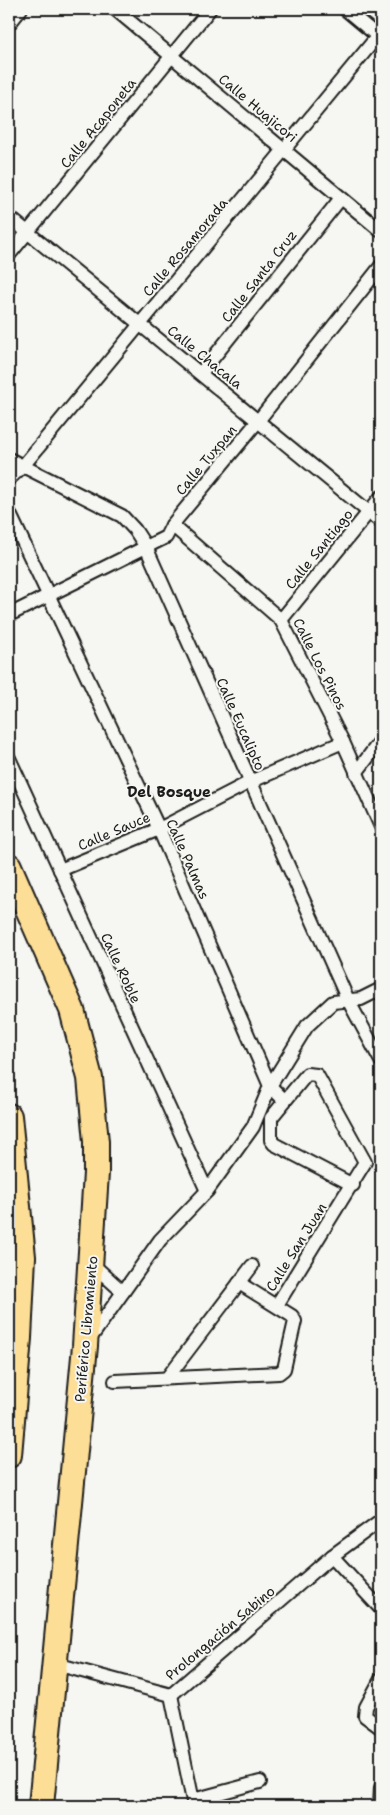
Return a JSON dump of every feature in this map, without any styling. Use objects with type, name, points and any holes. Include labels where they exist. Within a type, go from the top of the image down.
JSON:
[{"type":"highway","name":"Periférico Libramiento","points":[[9,866],[72,1010],[90,1078],[94,1110],[96,1173],[85,1346],[41,1806]]},
{"type":"highway","points":[[9,1116],[19,1338],[9,1455]]},
{"type":"street","points":[[9,24],[21,9]]},
{"type":"street","name":"Calle Huajicori","points":[[115,9],[381,231]]},
{"type":"street","name":"Calle Acaponeta","points":[[9,256],[210,9]]},
{"type":"street","points":[[345,9],[380,36]]},
{"type":"street","name":"Calle Rosamorada","points":[[9,479],[23,466],[380,36]]},
{"type":"street","name":"Calle Santa Cruz","points":[[202,373],[340,198]]},
{"type":"street","name":"Calle Chacala","points":[[9,217],[202,373],[381,522]]},
{"type":"street","name":"Calle Tuxpan","points":[[9,614],[166,538],[172,525],[258,421],[381,266]]},
{"type":"street","name":"Calle Eucalipto","points":[[9,459],[122,516],[135,530],[146,547],[348,1000],[381,1061]]},
{"type":"street","name":"Calle Santiago","points":[[281,620],[381,497]]},
{"type":"street","name":"Calle Palmas","points":[[9,512],[159,828],[270,1086]]},
{"type":"street","name":"Calle Los Pinos","points":[[172,525],[281,620],[343,742],[381,827]]},
{"type":"street","points":[[356,773],[381,740]]},
{"type":"street","name":"Calle Sauce","points":[[60,870],[159,828],[250,782],[343,742]]},
{"type":"street","name":"Calle Roble","points":[[9,758],[207,1191]]},
{"type":"street","points":[[85,1346],[160,1240],[207,1191],[252,1128],[270,1086],[307,1026],[333,1002],[361,999],[381,989]]},
{"type":"street","name":"Calle San Juan","points":[[114,1381],[279,1373],[284,1369],[294,1321],[292,1316],[277,1305],[365,1162],[317,1075],[307,1074],[284,1100]]},
{"type":"street","points":[[270,1086],[284,1100],[269,1122],[271,1140],[274,1144],[352,1185]]},
{"type":"street","points":[[91,1264],[123,1292]]},
{"type":"street","points":[[167,1378],[252,1266]]},
{"type":"street","points":[[239,1283],[277,1305]]},
{"type":"street","name":"Prolongación Sabino","points":[[56,1664],[170,1695],[332,1556],[381,1520]]},
{"type":"street","points":[[332,1556],[381,1609]]},
{"type":"street","points":[[381,1679],[366,1706],[364,1716],[381,1728]]},
{"type":"street","points":[[170,1695],[193,1803],[260,1782]]},
{"type":"street","points":[[380,1806],[381,1787]]},
{"type":"district","name":"Del Bosque","points":[[169,792]]}]
